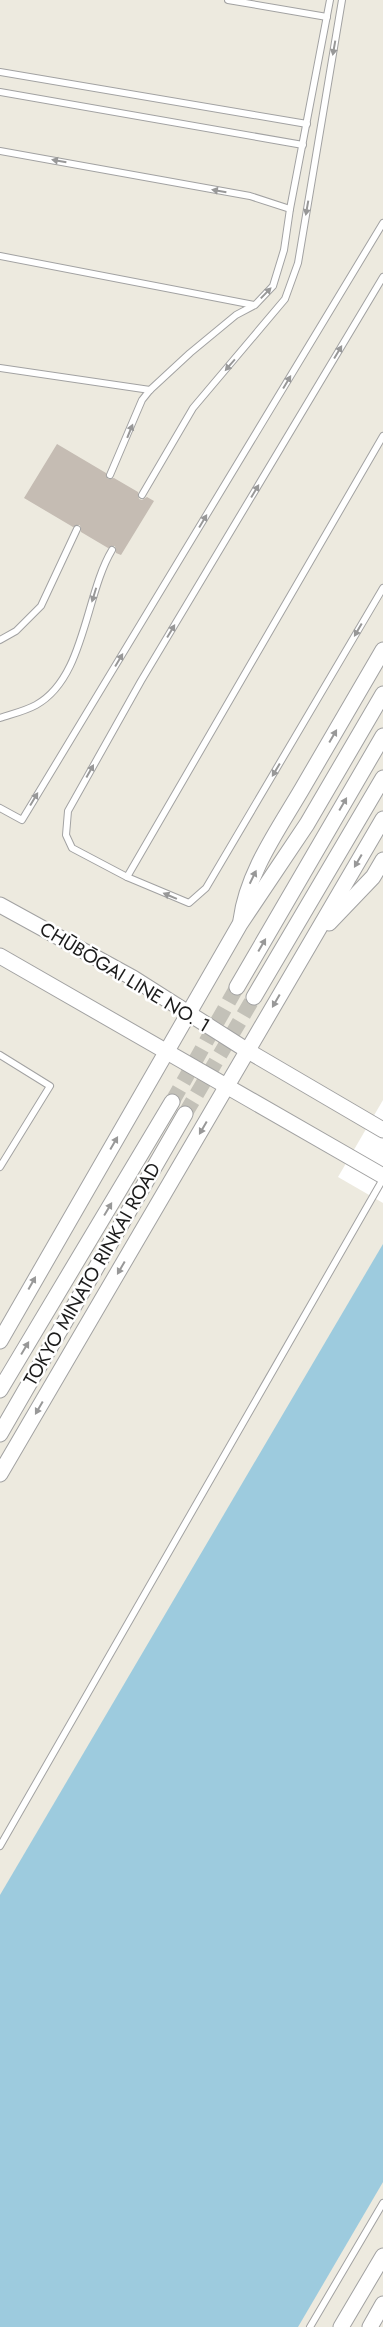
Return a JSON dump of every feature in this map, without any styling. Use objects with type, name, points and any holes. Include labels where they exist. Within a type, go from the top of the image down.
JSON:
[{"type":"street","points":[[240,924],[243,899],[252,879],[280,826],[383,650]]},
{"type":"street","points":[[0,1341],[240,924],[307,824],[383,694]]},
{"type":"street","points":[[237,987],[383,736]]},
{"type":"street","points":[[254,997],[383,778]]},
{"type":"street","points":[[0,1474],[383,819]]},
{"type":"street","points":[[312,940],[373,877],[383,860]]},
{"type":"street","name":"CHŪBŌGAI LINE NO. 1","points":[[0,905],[125,973],[248,1051],[376,1126]]},
{"type":"street","points":[[0,956],[167,1050],[383,1176]]},
{"type":"street","name":"TOKYO MINATO RINKAI ROAD","points":[[0,1390],[172,1102]]},
{"type":"street","name":"TOKYO MINATO RINKAI ROAD","points":[[0,1434],[185,1114]]},
{"type":"street","points":[[341,2327],[383,2256]]},
{"type":"street","points":[[370,2327],[383,2304]]},
{"type":"lane","points":[[228,0],[327,17]]},
{"type":"lane","points":[[110,475],[142,400],[150,390],[190,353],[236,315],[255,305],[273,286],[284,250],[290,209],[330,0]]},
{"type":"lane","points":[[142,495],[193,408],[285,299],[298,263],[342,0]]},
{"type":"lane","points":[[0,72],[307,124]]},
{"type":"lane","points":[[0,92],[303,146]]},
{"type":"lane","points":[[0,151],[250,196],[290,209]]},
{"type":"lane","points":[[0,808],[22,820],[383,223]]},
{"type":"lane","points":[[0,256],[255,305]]},
{"type":"lane","points":[[383,277],[141,681],[68,811],[66,835],[72,848],[127,877],[189,903],[206,888],[383,588]]},
{"type":"lane","points":[[0,368],[150,390]]},
{"type":"lane","points":[[127,877],[383,436]]},
{"type":"lane","points":[[0,640],[16,631],[41,606],[77,529]]},
{"type":"lane","points":[[0,718],[36,705],[53,692],[76,655],[102,567],[112,550]]},
{"type":"lane","points":[[0,1055],[50,1086],[0,1167]]},
{"type":"lane","points":[[0,1846],[383,1180]]},
{"type":"lane","points":[[310,2327],[383,2203]]},
{"type":"water","points":[[383,1244],[383,2182],[298,2327],[0,2327],[0,1895]]},
{"type":"pier","points":[[383,1100],[383,1203],[338,1177]]},
{"type":"building","points":[[57,444],[106,473],[108,479],[114,478],[138,492],[139,499],[142,500],[147,497],[154,501],[121,555],[116,553],[115,546],[108,548],[81,532],[80,525],[73,527],[24,498]]},
{"type":"tunnel","points":[[172,1102],[237,987]]},
{"type":"tunnel","points":[[185,1114],[254,997]]}]
